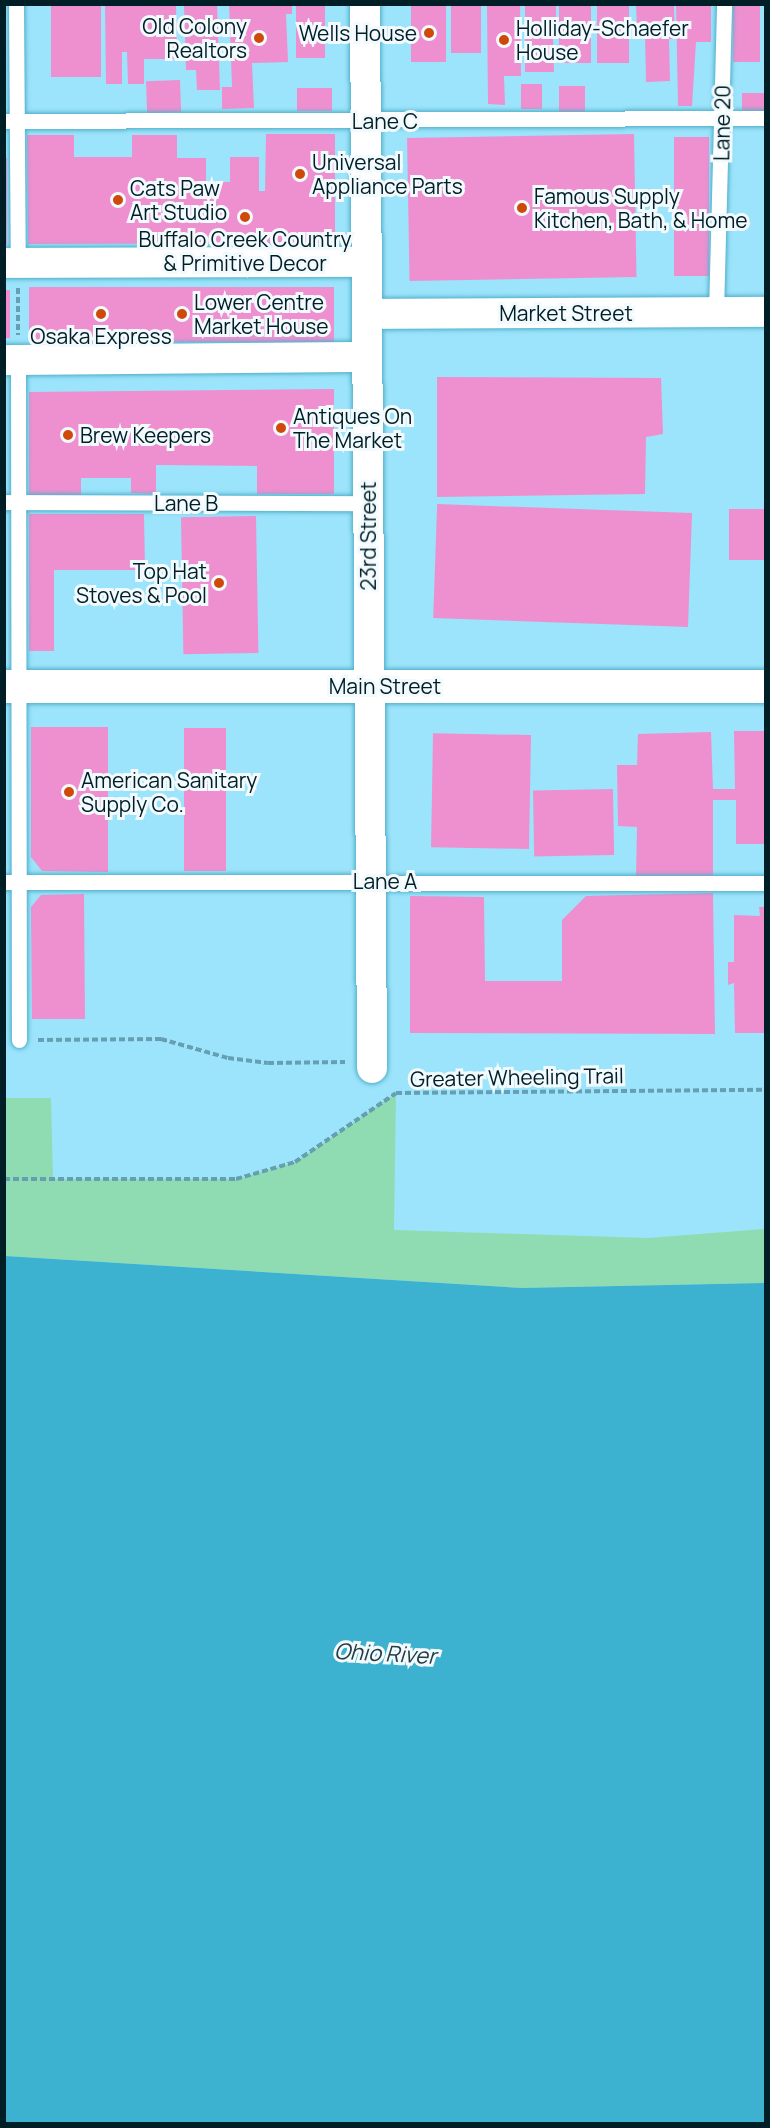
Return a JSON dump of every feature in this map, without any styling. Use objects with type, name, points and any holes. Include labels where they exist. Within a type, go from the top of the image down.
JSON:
[{"type":"street","name":"23rd Street","points":[[365,4],[372,1065]]},
{"type":"street","points":[[11,263],[366,262]]},
{"type":"street","name":"Market Street","points":[[367,315],[765,312]]},
{"type":"street","points":[[11,360],[367,357]]},
{"type":"street","name":"Main Street","points":[[12,686],[765,686]]},
{"type":"lane","points":[[11,263],[11,121],[16,4]]},
{"type":"lane","name":"Lane 20","points":[[716,312],[723,118],[724,4]]},
{"type":"lane","name":"Lane C","points":[[11,121],[765,118]]},
{"type":"lane","points":[[11,360],[11,882],[19,1040]]},
{"type":"lane","name":"Lane B","points":[[12,502],[368,503]]},
{"type":"lane","name":"Lane A","points":[[11,882],[765,883]]},
{"type":"path","points":[[11,263],[11,360]]},
{"type":"path","points":[[19,1040],[161,1039],[228,1058],[268,1063],[372,1065]]},
{"type":"path","name":"Greater Wheeling Trail","points":[[4,1179],[236,1179],[295,1162],[396,1093],[765,1090]]},
{"type":"green space","points":[[396,1093],[394,1230],[648,1238],[765,1229],[765,1283],[522,1288],[5,1256],[4,1098],[51,1098],[53,1179],[236,1179],[295,1162]]},
{"type":"water","name":"Ohio River","points":[[5,1256],[522,1288],[765,1283],[765,2123],[5,2123]]},
{"type":"building","points":[[51,4],[101,4],[101,77],[51,77]]},
{"type":"building","points":[[105,4],[176,4],[177,59],[144,59],[144,84],[128,84],[127,52],[122,52],[122,84],[106,84]]},
{"type":"building","points":[[184,4],[217,4],[220,90],[197,90],[196,70],[186,70]]},
{"type":"building","name":"Old Colony Realtors","points":[[229,4],[292,4],[292,14],[286,14],[288,62],[252,63],[254,108],[222,109],[222,87],[232,87]]},
{"type":"building","points":[[296,4],[325,4],[325,58],[296,58]]},
{"type":"building","name":"Wells House","points":[[411,4],[446,4],[446,62],[411,62]]},
{"type":"building","points":[[451,4],[481,4],[481,53],[451,53]]},
{"type":"building","name":"Holliday-Schaefer House","points":[[487,4],[520,4],[521,76],[504,76],[505,105],[488,104]]},
{"type":"building","points":[[525,4],[556,4],[556,17],[546,17],[546,37],[553,36],[554,72],[525,72]]},
{"type":"building","points":[[559,4],[591,4],[591,63],[559,63]]},
{"type":"building","points":[[597,4],[629,4],[629,63],[597,63]]},
{"type":"building","points":[[636,4],[674,4],[675,39],[669,39],[670,81],[646,82],[645,33],[637,33]]},
{"type":"building","points":[[676,4],[711,4],[711,42],[696,42],[692,106],[678,106]]},
{"type":"building","points":[[733,4],[760,4],[760,62],[733,62]]},
{"type":"building","points":[[180,80],[181,112],[147,113],[146,81]]},
{"type":"building","points":[[521,84],[542,84],[542,109],[521,109]]},
{"type":"building","points":[[559,86],[585,86],[585,112],[559,112]]},
{"type":"building","points":[[297,88],[332,88],[332,111],[297,111]]},
{"type":"building","points":[[742,93],[766,93],[766,113],[742,113]]},
{"type":"building","points":[[266,134],[335,134],[335,243],[28,244],[27,135],[74,135],[74,157],[132,157],[132,135],[177,135],[177,158],[206,158],[206,182],[230,182],[230,157],[259,157],[259,191],[265,191]]},
{"type":"building","name":"Famous Supply Kitchen, Bath, & Home","points":[[634,134],[636,277],[410,281],[407,138]]},
{"type":"building","points":[[674,137],[709,137],[709,276],[674,276]]},
{"type":"building","points":[[4,158],[7,158],[7,244],[4,244]]},
{"type":"building","name":"Lower Centre Market House","points":[[29,287],[334,287],[334,342],[29,342]]},
{"type":"building","points":[[4,290],[10,290],[10,338],[4,338]]},
{"type":"building","points":[[437,377],[661,378],[663,434],[646,437],[645,494],[437,497]]},
{"type":"building","points":[[334,389],[334,494],[257,494],[257,466],[156,465],[156,494],[131,493],[131,478],[81,478],[81,498],[29,498],[29,392]]},
{"type":"building","points":[[437,504],[692,513],[688,627],[433,618]]},
{"type":"building","points":[[729,509],[766,509],[766,560],[729,560]]},
{"type":"building","points":[[29,514],[144,514],[145,570],[54,570],[54,651],[29,651]]},
{"type":"building","name":"Top Hat Stoves & Pool","points":[[256,516],[258,653],[183,654],[181,517]]},
{"type":"building","name":"American Sanitary Supply Co.","points":[[31,727],[108,727],[108,872],[42,871],[31,857]]},
{"type":"building","points":[[184,728],[226,728],[226,871],[184,871]]},
{"type":"building","points":[[734,731],[766,731],[766,844],[736,844],[736,800],[713,800],[713,877],[636,876],[637,827],[618,826],[617,765],[637,765],[638,734],[711,732],[713,789],[735,789]]},
{"type":"building","points":[[433,733],[531,735],[529,849],[431,847]]},
{"type":"building","points":[[613,789],[614,855],[534,856],[533,790]]},
{"type":"building","points":[[713,893],[715,1034],[410,1033],[410,896],[484,897],[485,981],[562,981],[562,920],[586,896]]},
{"type":"building","points":[[84,894],[85,1019],[32,1019],[31,907],[41,895]]},
{"type":"building","points":[[759,907],[766,907],[766,1033],[735,1033],[734,983],[728,985],[728,962],[734,962],[734,915],[760,916]]},
{"type":"place","name":"Wells House","points":[[429,33]]},
{"type":"place","name":"Old Colony Realtors","points":[[259,38]]},
{"type":"place","name":"Holliday-Schaefer House","points":[[504,40]]},
{"type":"place","name":"Universal Appliance Parts","points":[[300,174]]},
{"type":"place","name":"Cats Paw Art Studio","points":[[118,200]]},
{"type":"place","name":"Famous Supply Kitchen, Bath, & Home","points":[[522,208]]},
{"type":"place","name":"Buffalo Creek Country & Primitive Decor","points":[[245,217]]},
{"type":"place","name":"Osaka Express","points":[[101,314]]},
{"type":"place","name":"Lower Centre Market House","points":[[182,314]]},
{"type":"place","name":"Antiques On The Market","points":[[281,428]]},
{"type":"place","name":"Brew Keepers","points":[[68,435]]},
{"type":"place","name":"Top Hat Stoves & Pool","points":[[219,583]]},
{"type":"place","name":"American Sanitary Supply Co.","points":[[69,792]]}]
